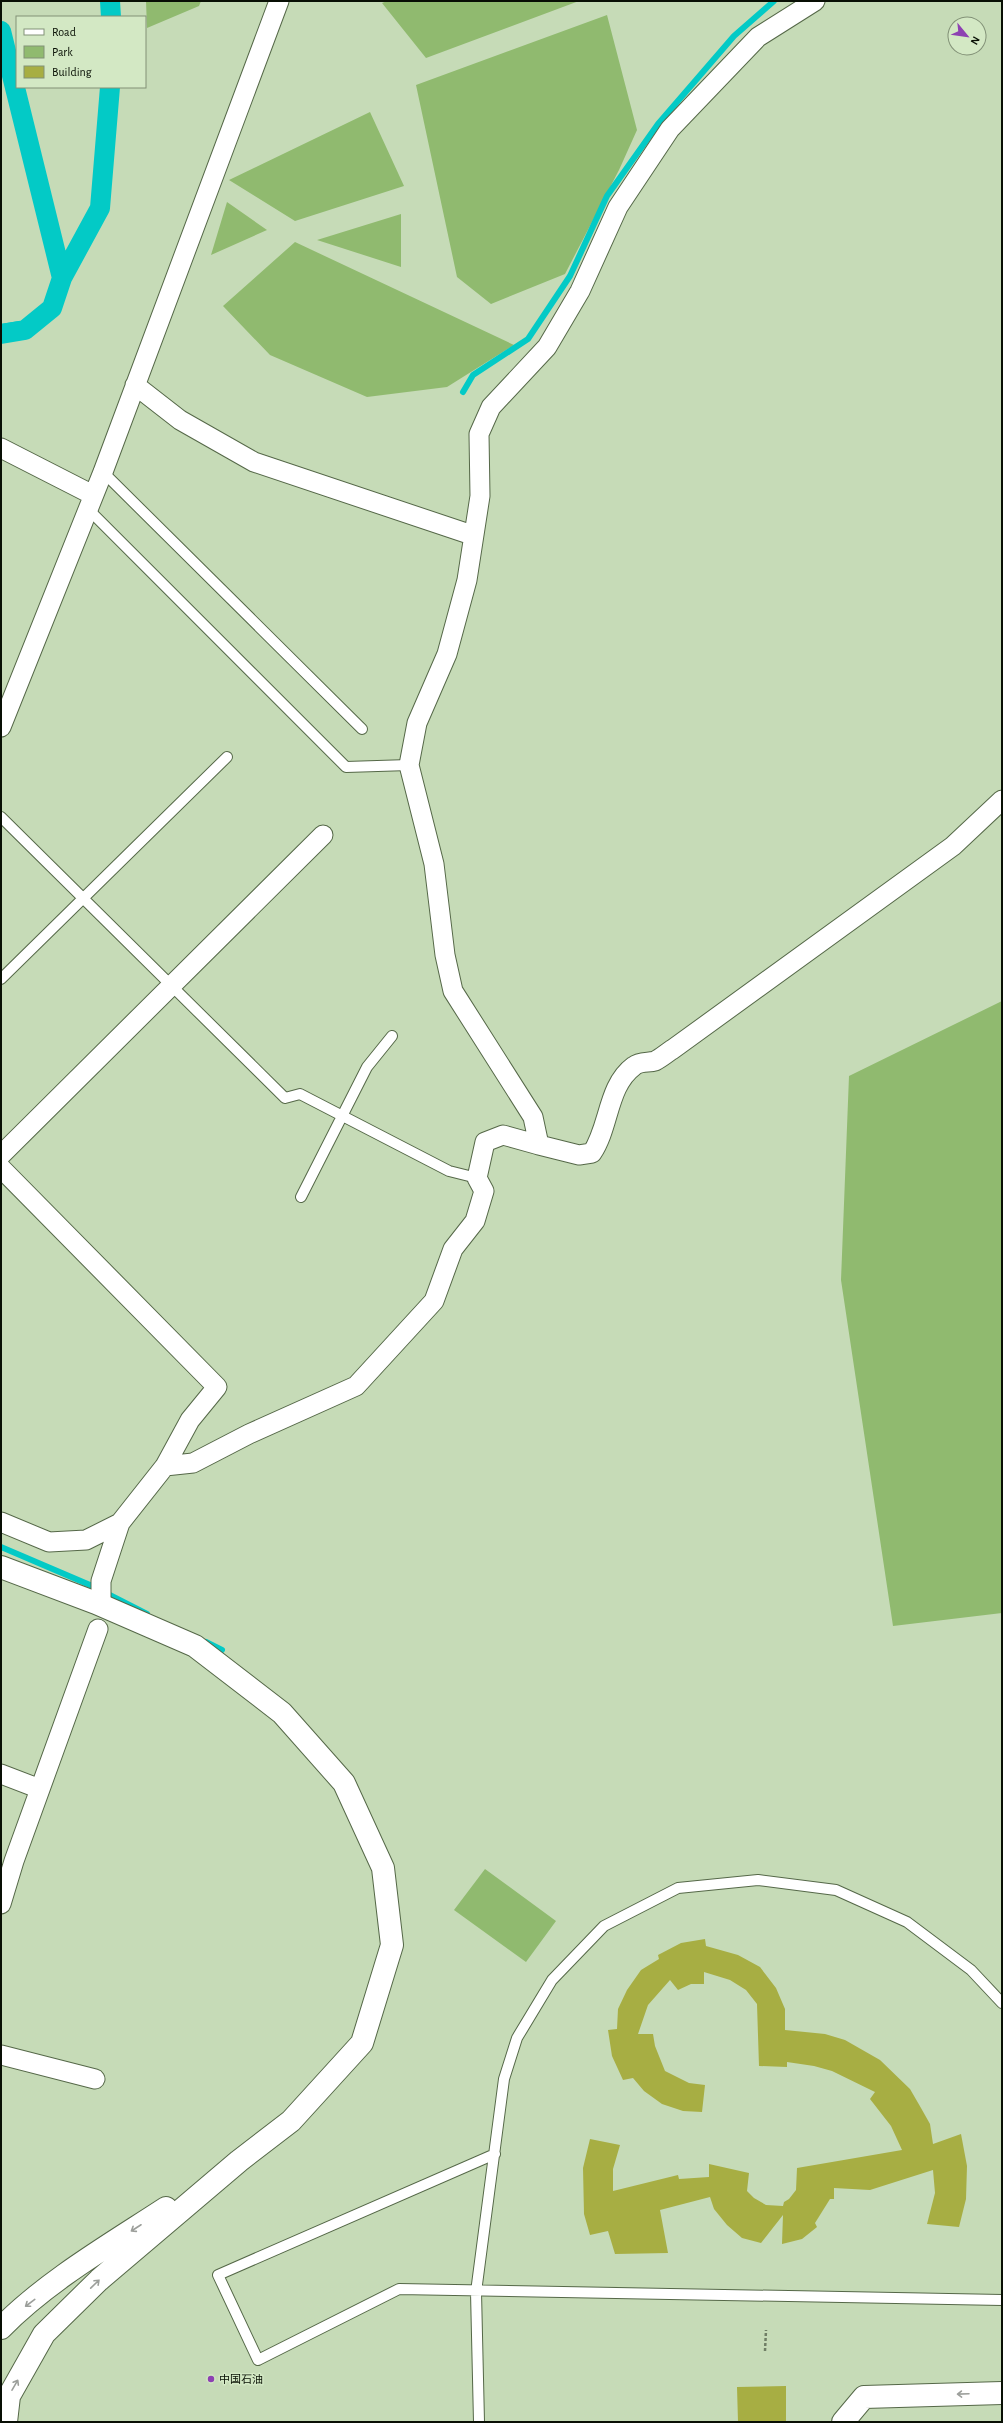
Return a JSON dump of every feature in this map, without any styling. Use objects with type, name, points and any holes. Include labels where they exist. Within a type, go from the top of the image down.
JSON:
[{"type":"highway","points":[[1,1567],[96,1603],[195,1646],[282,1713],[344,1783],[383,1868],[392,1945],[362,2043],[291,2121],[239,2161],[99,2280],[44,2334],[9,2396],[6,2422]]},
{"type":"highway","points":[[1,2328],[14,2314],[88,2258],[239,2161]]},
{"type":"highway","points":[[843,2422],[864,2397],[1002,2393]]},
{"type":"street","points":[[1,727],[103,472],[279,1]]},
{"type":"street","points":[[539,1145],[533,1118],[453,991],[445,955],[434,864],[409,765],[417,724],[447,654],[467,580],[472,535],[480,496],[479,434],[491,408],[547,347],[580,291],[618,207],[670,129],[752,43],[815,1]]},
{"type":"street","points":[[135,385],[180,420],[254,462],[472,535]]},
{"type":"street","points":[[1,448],[90,502]]},
{"type":"street","points":[[165,1466],[193,1463],[249,1434],[356,1386],[434,1301],[453,1248],[475,1221],[484,1191],[477,1178],[485,1142],[503,1135],[579,1156],[592,1153],[601,1140],[614,1093],[624,1075],[635,1064],[656,1061],[673,1049],[953,846],[1002,800]]},
{"type":"street","points":[[1,1155],[323,835]]},
{"type":"street","points":[[1,1168],[217,1387],[190,1420],[165,1466],[120,1524],[101,1590]]},
{"type":"street","points":[[1,1522],[49,1542],[86,1540],[120,1524]]},
{"type":"street","points":[[1,1904],[40,1789],[98,1629]]},
{"type":"street","points":[[1,1774],[40,1789]]},
{"type":"street","points":[[1,2055],[95,2079]]},
{"type":"lane","points":[[103,472],[362,728]]},
{"type":"lane","points":[[90,502],[346,767],[409,765]]},
{"type":"lane","points":[[1,979],[227,757]]},
{"type":"lane","points":[[1,817],[285,1098],[300,1094],[342,1114],[449,1171],[477,1178]]},
{"type":"lane","points":[[300,1197],[367,1067],[392,1036]]},
{"type":"lane","points":[[479,2422],[476,2292],[504,2079],[517,2038],[552,1980],[604,1926],[678,1888],[758,1880],[836,1890],[908,1922],[970,1970],[1002,2002]]},
{"type":"lane","points":[[495,2154],[218,2275],[258,2360],[399,2289],[476,2292],[1002,2300]]},
{"type":"path","points":[[765,2351],[766,2330]]},
{"type":"green space","points":[[146,1],[201,1],[199,6],[147,28]]},
{"type":"green space","points":[[387,1],[579,1],[426,58],[382,3]]},
{"type":"green space","points":[[607,15],[637,130],[619,170],[565,274],[491,304],[457,277],[416,85]]},
{"type":"green space","points":[[370,112],[404,186],[295,221],[229,180]]},
{"type":"green space","points":[[227,202],[267,230],[211,255]]},
{"type":"green space","points":[[401,214],[401,267],[317,240]]},
{"type":"green space","points":[[295,242],[514,345],[447,387],[367,397],[270,355],[223,306]]},
{"type":"green space","points":[[1002,1001],[1002,1613],[893,1626],[841,1280],[849,1076]]},
{"type":"green space","points":[[485,1869],[556,1921],[526,1962],[454,1910]]},
{"type":"water","points":[[19,321],[28,338],[1,343],[1,324]]},
{"type":"building","points":[[705,1939],[706,1946],[738,1955],[760,1967],[776,1988],[785,2009],[785,2030],[825,2034],[845,2040],[880,2060],[910,2089],[930,2124],[933,2144],[961,2134],[967,2166],[966,2199],[959,2227],[927,2224],[935,2193],[933,2170],[870,2190],[834,2188],[834,2199],[830,2199],[815,2223],[817,2227],[802,2239],[782,2244],[783,2215],[761,2243],[742,2238],[727,2225],[714,2209],[710,2197],[660,2210],[668,2253],[615,2254],[608,2231],[590,2235],[584,2214],[583,2168],[590,2139],[620,2145],[613,2169],[613,2191],[678,2175],[679,2179],[709,2177],[709,2164],[749,2173],[747,2191],[754,2198],[766,2205],[783,2206],[784,2202],[789,2199],[796,2190],[797,2168],[902,2150],[891,2126],[870,2099],[875,2092],[832,2071],[814,2066],[787,2062],[787,2067],[759,2066],[757,2004],[746,1990],[730,1980],[704,1972],[704,1984],[691,1984],[678,1990],[670,1980],[648,2005],[638,2034],[653,2034],[655,2046],[665,2071],[689,2083],[705,2085],[702,2112],[683,2111],[662,2104],[644,2091],[633,2078],[623,2080],[612,2056],[608,2030],[617,2029],[618,2009],[627,1990],[641,1970],[659,1959],[658,1955],[681,1943]]},
{"type":"building","points":[[786,2386],[786,2422],[738,2422],[737,2387]]},
{"type":"waterway","points":[[110,1],[111,16]]},
{"type":"waterway","points":[[463,392],[473,375],[528,339],[570,276],[607,196],[658,124],[734,36],[774,1]]},
{"type":"waterway","points":[[1,31],[62,278],[52,308],[25,330],[1,334]]},
{"type":"waterway","points":[[62,278],[100,208],[110,88]]},
{"type":"waterway","points":[[1,1547],[90,1585],[147,1614]]},
{"type":"waterway","points":[[206,1642],[222,1650]]},
{"type":"place","name":"中国石油","points":[[211,2379]]}]
